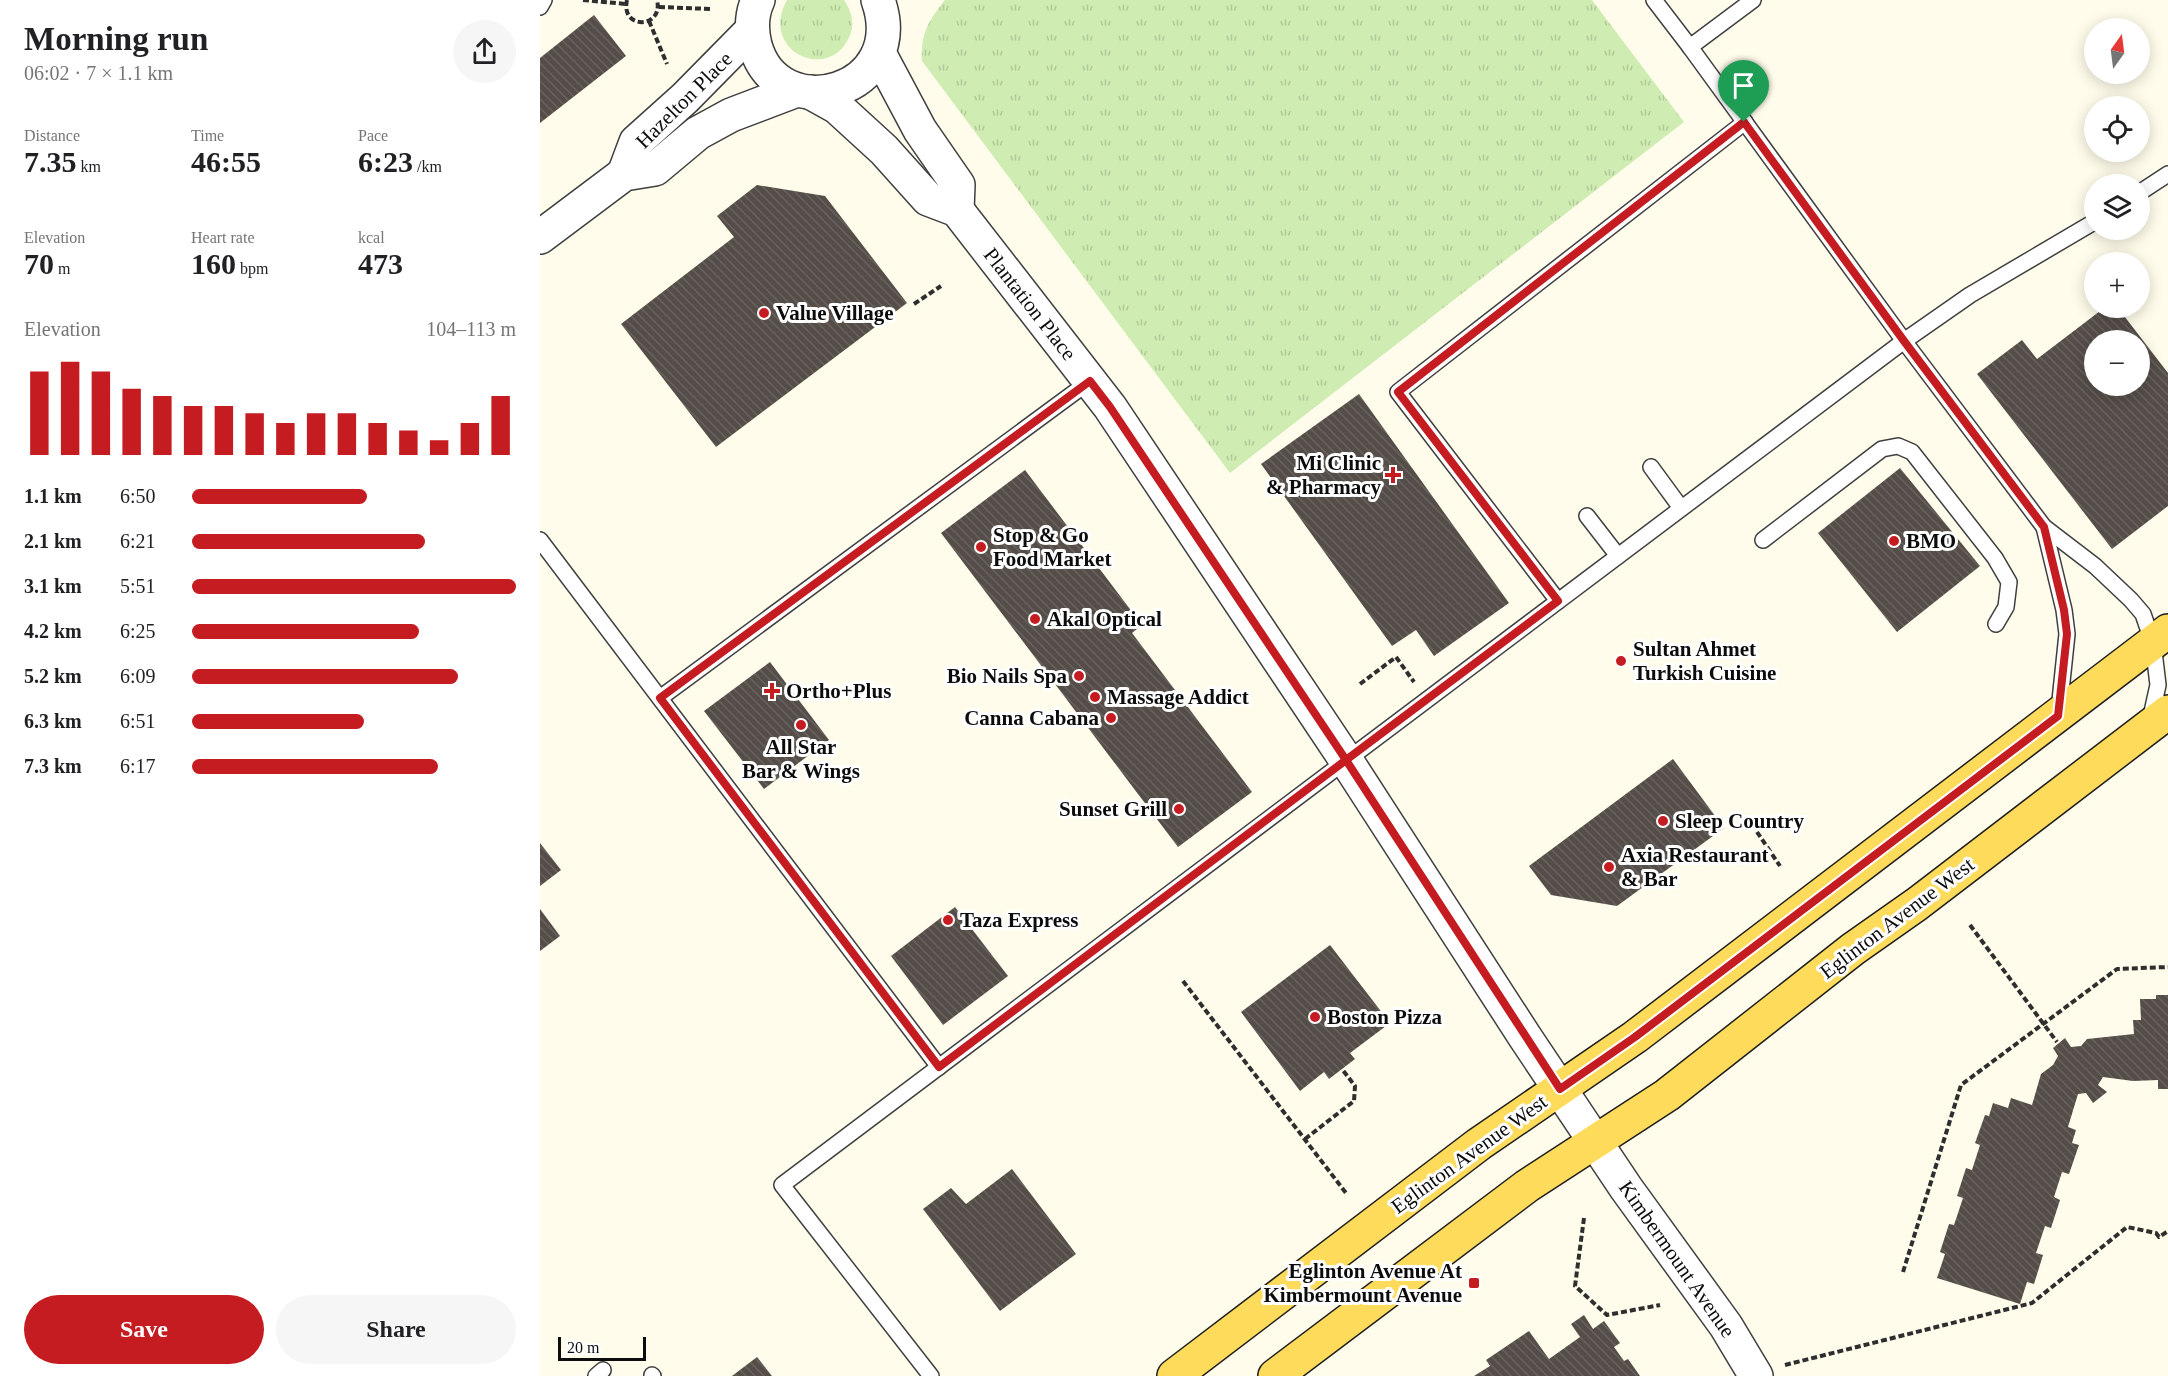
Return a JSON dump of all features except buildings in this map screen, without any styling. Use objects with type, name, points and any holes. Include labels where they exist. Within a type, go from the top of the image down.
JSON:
[{"type":"main road","name":"Eglinton Avenue West","points":[[1174,1376],[1479,1144],[1635,1037],[2160,637]]},
{"type":"main road","name":"Eglinton Avenue West","points":[[1275,1376],[1527,1186],[1667,1095],[1853,950],[1917,904],[2159,719]]},
{"type":"street","points":[[752,12],[759,56],[775,76],[837,107],[884,150],[928,199],[957,210],[958,185],[920,130],[881,47],[884,16],[878,0]]},
{"type":"street","points":[[881,47],[906,0]]},
{"type":"street","name":"Hazelton Place","points":[[624,174],[636,142],[685,98],[752,12]]},
{"type":"street","name":"Hazelton Place","points":[[540,237],[624,174],[655,169],[698,133],[731,115],[804,91],[831,92],[850,84],[867,71],[881,47]]},
{"type":"street","name":"Plantation Place","points":[[957,210],[1110,407],[1346,760],[1560,1089]]},
{"type":"street","name":"Kimbermount Avenue","points":[[1560,1089],[1626,1188],[1726,1326],[1755,1375]]},
{"type":"lane","points":[[540,7],[544,0]]},
{"type":"lane","points":[[1653,0],[2044,527],[2095,566],[2132,600],[2160,637],[2159,719]]},
{"type":"lane","points":[[1690,47],[1753,0]]},
{"type":"lane","points":[[1558,601],[1398,392],[1744,122]]},
{"type":"lane","points":[[2150,186],[2168,174]]},
{"type":"lane","points":[[931,1376],[782,1185],[1904,341],[1970,295],[2084,228]]},
{"type":"lane","points":[[660,698],[1090,381]]},
{"type":"lane","points":[[1763,540],[1882,449],[1898,446],[1912,452],[1995,558],[2009,582],[2006,607],[1996,624]]},
{"type":"lane","points":[[1651,467],[1681,508]]},
{"type":"lane","points":[[1587,516],[1618,556]]},
{"type":"lane","points":[[2044,527],[2064,610],[2067,634],[2058,716]]},
{"type":"lane","points":[[540,540],[939,1067]]},
{"type":"path","points":[[583,0],[626,2],[627,14],[632,20],[639,22],[648,21],[655,16],[659,7],[657,0]]},
{"type":"path","points":[[659,7],[711,9]]},
{"type":"path","points":[[648,21],[667,64]]},
{"type":"path","points":[[914,304],[941,286]]},
{"type":"path","points":[[1360,684],[1396,657],[1427,699]]},
{"type":"path","points":[[1757,832],[1780,866]]},
{"type":"path","points":[[1970,925],[2057,1042]]},
{"type":"path","points":[[1904,1272],[1961,1085],[2117,969],[2168,967]]},
{"type":"path","points":[[1183,981],[1346,1193]]},
{"type":"path","points":[[1305,1139],[1354,1101],[1355,1086],[1342,1069]]},
{"type":"path","points":[[1584,1218],[1575,1286],[1607,1315],[1660,1305]]},
{"type":"path","points":[[1755,1375],[2032,1303],[2127,1227],[2156,1233],[2159,1237],[2168,1231]]},
{"type":"green space","points":[[787,0],[844,0],[850,12],[852,26],[850,35],[841,50],[828,58],[814,59],[800,55],[789,47],[782,34],[781,18]]},
{"type":"green space","points":[[945,0],[1592,0],[1684,122],[1230,473],[922,61],[924,35],[934,14]]},
{"type":"place","name":"Value Village","points":[[764,313]]},
{"type":"place","name":"Mi Clinic & Pharmacy","points":[[1393,475]]},
{"type":"place","name":"BMO","points":[[1894,541]]},
{"type":"place","name":"Stop & Go Food Market","points":[[981,547]]},
{"type":"place","name":"Akal Optical","points":[[1035,619]]},
{"type":"place","name":"Sultan Ahmet Turkish Cuisine","points":[[1621,661]]},
{"type":"place","name":"Bio Nails Spa","points":[[1079,676]]},
{"type":"place","name":"Ortho+Plus","points":[[772,691]]},
{"type":"place","name":"Massage Addict","points":[[1095,697]]},
{"type":"place","name":"Canna Cabana","points":[[1111,718]]},
{"type":"place","name":"All Star Bar & Wings","points":[[801,725]]},
{"type":"place","name":"Sunset Grill","points":[[1179,809]]},
{"type":"place","name":"Sleep Country","points":[[1663,821]]},
{"type":"place","name":"Axia Restaurant & Bar","points":[[1609,867]]},
{"type":"place","name":"Taza Express","points":[[948,920]]},
{"type":"place","name":"Boston Pizza","points":[[1315,1017]]},
{"type":"place","name":"Eglinton Avenue At Kimbermount Avenue","points":[[1474,1283]]},
{"type":"route","points":[[1744,122],[1398,392],[1558,601],[1346,760],[1110,407],[1090,381],[660,698],[939,1067],[1346,760],[1560,1089],[1635,1037],[2058,716],[2067,634],[2064,610],[2044,527],[1744,122]]}]
